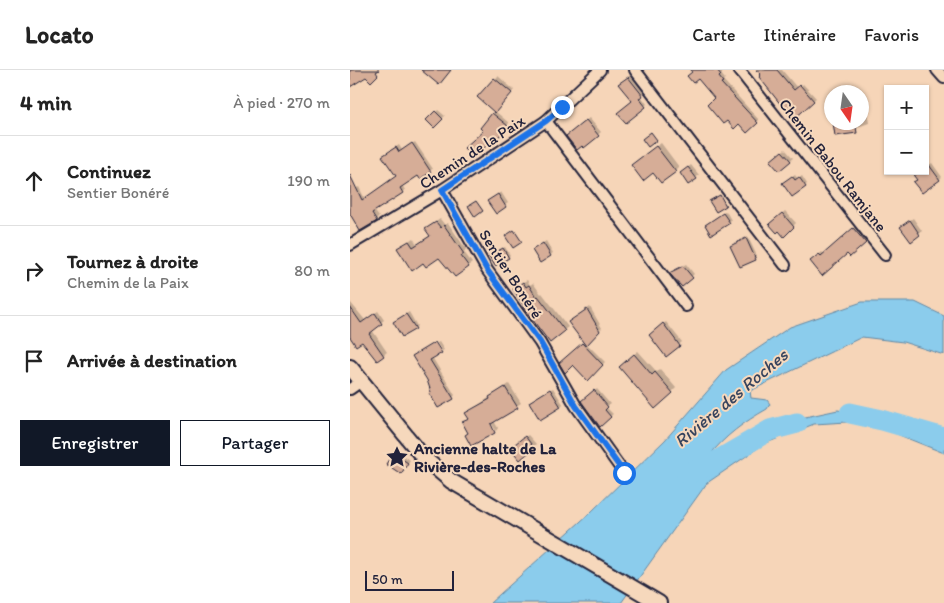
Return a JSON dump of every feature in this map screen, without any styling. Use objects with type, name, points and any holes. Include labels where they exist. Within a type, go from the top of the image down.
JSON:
[{"type":"main road","points":[[350,367],[355,385],[424,458],[451,481],[659,603]]},
{"type":"street","name":"Chemin de la Paix","points":[[350,245],[442,190],[546,121],[600,70]]},
{"type":"street","points":[[635,70],[785,265]]},
{"type":"street","name":"Chemin Babou Ramjane","points":[[739,70],[885,255]]},
{"type":"street","points":[[937,70],[944,78]]},
{"type":"street","points":[[546,121],[686,306]]},
{"type":"street","name":"Sentier Bonéré","points":[[442,190],[487,270],[540,342],[576,406],[624,473]]},
{"type":"water","name":"Rivière des Roches","points":[[862,302],[915,302],[944,316],[944,355],[903,342],[862,337],[750,391],[751,398],[767,400],[770,404],[767,409],[743,424],[721,442],[708,457],[709,461],[717,463],[770,430],[796,419],[838,410],[902,424],[944,437],[944,453],[864,421],[814,424],[764,444],[707,483],[621,603],[490,603],[590,513],[665,440],[726,370],[790,327]]},
{"type":"building","points":[[350,70],[379,70],[376,72],[378,75],[371,82],[366,77],[350,87]]},
{"type":"building","points":[[421,70],[451,70],[439,85]]},
{"type":"building","points":[[691,70],[717,70],[721,75],[719,77],[723,82],[721,83],[758,123],[747,133],[739,124],[734,129],[727,121],[723,124],[707,105],[714,98],[698,79],[693,83],[687,76],[692,72]]},
{"type":"building","points":[[756,70],[777,70],[794,90],[800,85],[814,101],[793,120],[759,77],[761,75]]},
{"type":"building","points":[[628,77],[643,96],[639,98],[646,107],[626,123],[617,113],[632,101],[618,84]]},
{"type":"building","points":[[494,78],[512,93],[495,113],[477,97]]},
{"type":"building","points":[[435,111],[443,119],[434,128],[426,120]]},
{"type":"building","points":[[492,113],[508,126],[495,141],[494,139],[473,158],[464,148],[483,131],[480,128]]},
{"type":"building","points":[[586,120],[599,136],[584,148],[582,146],[577,150],[566,136]]},
{"type":"building","points":[[834,130],[856,130],[857,133],[835,136]]},
{"type":"building","points":[[651,132],[657,140],[648,147],[642,139]]},
{"type":"building","points":[[412,143],[431,172],[420,179],[418,176],[400,188],[403,193],[372,213],[377,221],[360,231],[350,214],[350,175],[362,200],[396,176],[382,156],[396,147],[399,152]]},
{"type":"building","points":[[656,146],[676,172],[661,183],[653,173],[643,181],[631,165]]},
{"type":"building","points":[[782,151],[791,161],[779,171],[770,161]]},
{"type":"building","points":[[929,165],[940,180],[922,193],[913,182],[917,180],[914,176],[929,175]]},
{"type":"building","points":[[688,167],[697,179],[688,185],[680,173]]},
{"type":"building","points":[[792,176],[795,180],[799,177],[806,187],[792,197],[782,183]]},
{"type":"building","points":[[498,194],[506,207],[496,214],[487,201]]},
{"type":"building","points":[[720,195],[726,206],[716,212],[709,201]]},
{"type":"building","points":[[476,201],[483,211],[475,217],[468,206]]},
{"type":"building","points":[[723,213],[730,223],[711,235],[705,225]]},
{"type":"building","points":[[782,213],[794,227],[784,237],[779,231],[777,233],[769,224]]},
{"type":"building","points":[[910,220],[920,235],[911,242],[900,227]]},
{"type":"building","points":[[436,222],[441,228],[444,225],[464,254],[461,256],[469,267],[455,277],[439,258],[426,267],[423,263],[412,271],[397,248],[409,241],[413,247],[430,236],[425,229]]},
{"type":"building","points":[[853,228],[866,243],[850,257],[847,254],[822,276],[810,261],[819,254],[821,256]]},
{"type":"building","points":[[514,230],[522,242],[513,248],[505,236]]},
{"type":"building","points":[[746,238],[756,260],[740,267],[730,246]]},
{"type":"building","points":[[543,243],[551,256],[540,263],[532,250]]},
{"type":"building","points":[[503,248],[509,258],[495,266],[489,256]]},
{"type":"building","points":[[683,266],[693,278],[682,287],[669,273]]},
{"type":"building","points":[[523,282],[526,287],[529,285],[536,297],[538,296],[565,331],[550,343],[523,307],[513,289]]},
{"type":"building","points":[[350,307],[361,323],[375,313],[382,324],[369,334],[384,356],[377,361],[362,342],[356,346],[350,337]]},
{"type":"building","points":[[587,309],[600,331],[586,346],[568,322]]},
{"type":"building","points":[[406,314],[416,329],[402,337],[393,322]]},
{"type":"building","points":[[663,323],[680,346],[666,357],[649,335]]},
{"type":"building","points":[[435,342],[442,353],[430,360],[454,399],[438,408],[429,393],[431,392],[427,380],[412,356]]},
{"type":"building","points":[[582,343],[603,365],[588,381],[573,365],[565,373],[559,363]]},
{"type":"building","points":[[634,354],[652,375],[655,372],[673,393],[655,409],[619,367]]},
{"type":"building","points":[[505,387],[518,408],[491,424],[495,433],[471,446],[465,435],[468,433],[462,422],[469,419],[465,413],[490,399],[489,397]]},
{"type":"building","points":[[550,389],[561,407],[540,420],[529,402]]},
{"type":"building","points":[[594,390],[608,407],[605,410],[611,417],[600,427],[581,401]]},
{"type":"building","points":[[525,436],[534,448],[520,460],[510,448]]},
{"type":"building","points":[[393,453],[408,463],[401,474],[386,464]]},
{"type":"waterway","points":[[850,413],[944,438]]},
{"type":"waterway","points":[[687,474],[713,463],[770,430],[797,423]]},
{"type":"place","name":"Ancienne halte de La Rivière-des-Roches","points":[[397,457]]},
{"type":"route","points":[[562,107],[546,121],[442,190],[487,270],[540,342],[576,406],[624,473]]}]
